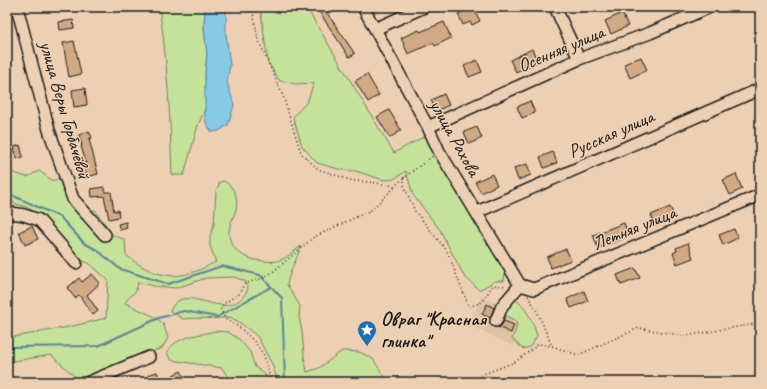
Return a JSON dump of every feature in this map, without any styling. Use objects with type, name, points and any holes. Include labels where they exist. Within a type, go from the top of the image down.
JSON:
[{"type":"street","name":"улица Веры Горбачёвой","points":[[17,7],[49,130],[73,199],[105,235]]},
{"type":"street","name":"улица Рахова","points":[[363,7],[428,127],[439,151],[477,212],[518,287]]},
{"type":"street","points":[[374,29],[424,7]]},
{"type":"street","points":[[555,7],[579,60]]},
{"type":"street","name":"Осенняя улица","points":[[428,127],[579,60],[650,33],[710,7]]},
{"type":"street","name":"Русская улица","points":[[477,212],[760,89]]},
{"type":"street","name":"Летняя улица","points":[[518,287],[534,289],[760,195]]},
{"type":"street","points":[[7,215],[12,213],[39,220],[76,263]]},
{"type":"street","points":[[496,321],[502,306],[518,287]]},
{"type":"street","points":[[88,382],[149,357]]},
{"type":"path","points":[[252,7],[258,39],[283,96],[300,153],[318,169],[353,181],[395,186]]},
{"type":"path","points":[[271,382],[264,355],[254,341],[239,327],[225,319],[220,308],[223,304],[239,294],[244,284],[263,278],[274,271],[314,237],[370,210],[404,177],[416,170],[439,151]]},
{"type":"path","points":[[404,177],[404,186],[415,211],[447,251],[469,307],[482,302],[494,285],[518,287],[538,313],[552,346]]},
{"type":"path","points":[[471,382],[481,375],[515,362],[539,344],[552,346],[578,355],[639,328],[685,336],[760,323]]},
{"type":"shaded area","points":[[481,296],[524,318],[512,346],[469,325]]},
{"type":"green space","points":[[159,7],[205,7],[204,28],[207,54],[205,74],[206,107],[198,125],[184,175],[172,175],[167,70]]},
{"type":"green space","points":[[260,7],[306,7],[394,153],[425,136],[502,266],[505,273],[504,281],[495,281],[479,290],[464,276],[440,230],[413,195],[406,171],[394,179],[384,180],[355,171],[338,169],[317,163],[302,146],[293,117],[307,102],[314,83],[296,84],[280,81],[268,63]]},
{"type":"green space","points":[[7,171],[27,177],[39,171],[53,181],[61,177],[74,184],[79,199],[80,212],[95,210],[113,235],[125,240],[126,255],[140,265],[156,273],[172,276],[200,270],[216,262],[210,246],[210,236],[214,224],[216,191],[220,182],[224,181],[231,186],[237,200],[229,233],[235,249],[251,259],[276,261],[285,258],[301,246],[289,275],[287,285],[300,306],[299,317],[307,372],[319,368],[342,351],[360,352],[373,359],[388,382],[278,382],[272,364],[257,336],[239,322],[230,317],[183,319],[170,311],[177,302],[186,299],[196,299],[218,305],[229,305],[240,300],[248,289],[245,281],[234,277],[206,278],[176,288],[154,286],[138,282],[135,292],[125,303],[153,316],[163,323],[168,338],[162,348],[78,379],[51,355],[7,362],[7,338],[69,327],[106,318],[108,280],[90,264],[79,259],[45,220],[29,208],[16,204],[7,199]]},
{"type":"green space","points":[[515,299],[523,306],[529,316],[537,336],[530,347],[523,349],[512,339],[517,326],[516,321],[506,316],[507,308]]},
{"type":"green space","points":[[216,331],[228,332],[240,340],[250,352],[255,367],[265,374],[266,382],[231,382],[222,368],[171,360],[167,353],[170,347],[181,340],[195,335]]},
{"type":"water","points":[[205,7],[225,7],[226,9],[226,34],[230,65],[227,82],[234,105],[228,125],[219,131],[212,132],[205,119],[205,74],[207,54],[204,28]]},
{"type":"building","points":[[316,7],[323,7],[355,54],[349,57]]},
{"type":"building","points":[[473,7],[480,21],[472,25],[470,22],[463,25],[458,14]]},
{"type":"building","points":[[622,13],[628,26],[611,34],[605,21]]},
{"type":"building","points":[[73,20],[74,28],[60,30],[59,22]]},
{"type":"building","points":[[444,22],[451,38],[435,46],[433,43],[408,54],[401,38],[419,30],[420,32]]},
{"type":"building","points":[[74,41],[81,74],[69,77],[63,43]]},
{"type":"building","points":[[532,49],[538,62],[516,72],[510,60]]},
{"type":"building","points":[[641,57],[647,70],[630,78],[624,64]]},
{"type":"building","points":[[477,60],[482,72],[469,77],[464,66]]},
{"type":"building","points":[[367,74],[379,95],[368,102],[355,81]]},
{"type":"building","points":[[85,88],[87,105],[74,107],[72,90]]},
{"type":"building","points":[[444,94],[449,105],[436,111],[431,100]]},
{"type":"building","points":[[530,101],[535,113],[522,118],[517,107]]},
{"type":"building","points":[[389,110],[401,130],[390,138],[377,117]]},
{"type":"building","points":[[477,127],[482,138],[469,144],[464,132]]},
{"type":"building","points":[[89,131],[92,138],[89,139],[98,174],[87,177],[83,163],[86,163],[79,135]]},
{"type":"building","points":[[20,145],[23,157],[17,159],[14,147]]},
{"type":"building","points":[[553,152],[557,163],[544,168],[540,157]]},
{"type":"building","points":[[527,164],[531,175],[518,180],[514,168]]},
{"type":"building","points":[[492,174],[497,185],[481,193],[475,182]]},
{"type":"building","points":[[736,174],[742,189],[730,195],[723,180]]},
{"type":"building","points":[[104,187],[105,192],[111,192],[114,211],[118,210],[119,217],[109,219],[104,196],[92,197],[91,189]]},
{"type":"building","points":[[670,207],[675,217],[656,226],[651,215]]},
{"type":"building","points":[[126,222],[127,228],[120,230],[118,224]]},
{"type":"building","points":[[624,223],[629,236],[598,248],[593,235]]},
{"type":"building","points":[[32,226],[38,239],[25,245],[19,232]]},
{"type":"building","points":[[734,229],[738,238],[723,245],[719,235]]},
{"type":"building","points":[[688,243],[693,258],[677,264],[673,253],[677,251],[676,248]]},
{"type":"building","points":[[566,249],[571,260],[551,268],[547,257]]},
{"type":"building","points":[[635,268],[640,278],[621,285],[617,275]]},
{"type":"building","points":[[92,274],[100,283],[87,295],[98,311],[93,315],[79,295],[75,298],[67,288],[79,278],[82,282]]},
{"type":"building","points":[[584,291],[588,301],[571,308],[567,299]]},
{"type":"building","points":[[487,304],[494,308],[490,318],[482,314]]},
{"type":"building","points":[[504,321],[514,325],[511,333],[498,327],[501,326]]},
{"type":"building","points":[[181,371],[186,382],[176,382],[173,375]]},
{"type":"building","points":[[157,372],[160,380],[151,382],[148,375]]},
{"type":"waterway","points":[[7,193],[60,217],[84,243],[97,250],[120,269],[168,284],[222,266],[260,275],[282,298],[285,382]]},
{"type":"waterway","points":[[7,347],[98,346],[159,318],[184,311],[217,317],[271,287]]},
{"type":"place","name":"Овраг \"Красная глинка\"","points":[[367,347]]}]
